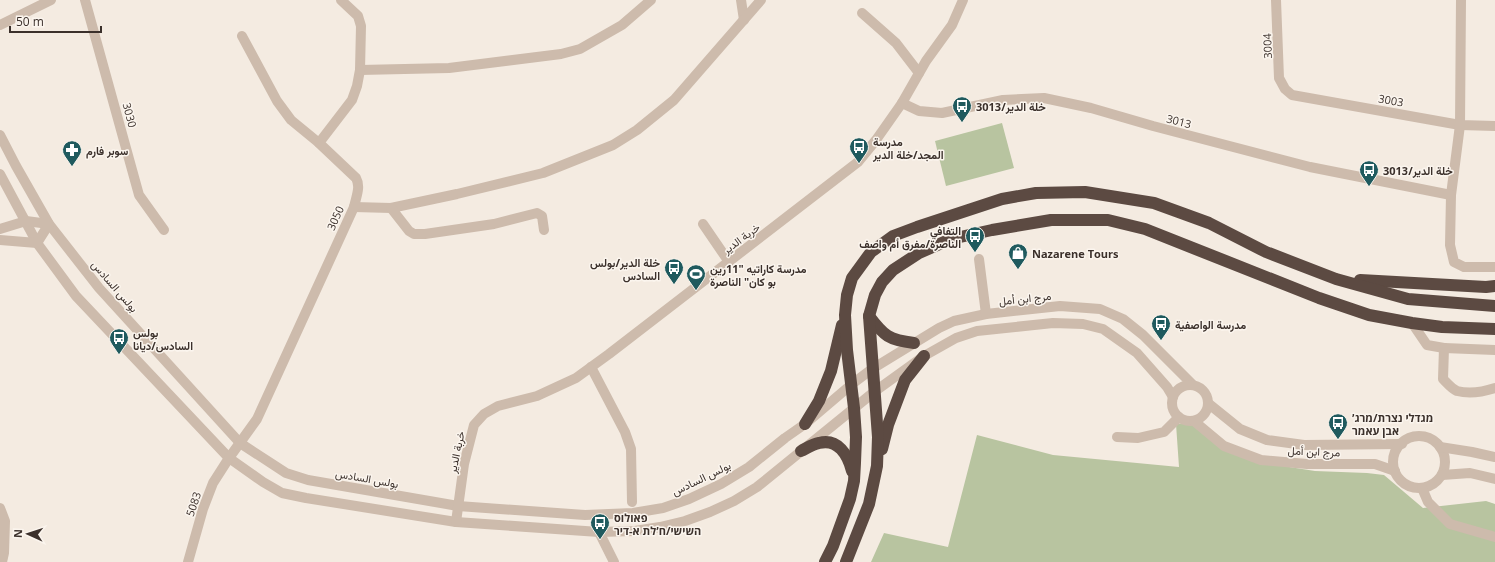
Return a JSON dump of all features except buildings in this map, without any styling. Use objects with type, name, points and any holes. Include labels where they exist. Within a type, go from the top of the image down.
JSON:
[{"type":"highway","points":[[806,424],[819,401],[831,371],[845,315],[847,295],[852,278],[871,252],[893,236],[917,227],[995,202],[1036,193],[1085,192],[1154,203],[1209,223],[1266,252],[1336,279],[1408,299],[1495,306]]},
{"type":"highway","points":[[846,562],[869,504],[877,466],[878,437],[869,316],[875,295],[882,282],[893,270],[919,253],[951,239],[1051,220],[1108,220],[1145,229],[1319,298],[1370,315],[1412,323],[1450,327],[1495,329]]},
{"type":"highway","points":[[1336,279],[1495,286]]},
{"type":"highway","points":[[825,562],[842,522],[852,488],[855,463],[856,437],[845,315]]},
{"type":"highway","points":[[869,316],[881,331],[888,336],[897,341],[914,343]]},
{"type":"highway","points":[[873,485],[888,425],[905,380],[924,356]]},
{"type":"highway","points":[[801,451],[819,442],[837,444],[849,459],[853,473],[852,488]]},
{"type":"street","points":[[0,25],[51,0]]},
{"type":"street","name":"3030","points":[[85,0],[138,195],[164,230]]},
{"type":"street","points":[[319,143],[352,100],[357,86],[360,70],[361,26],[358,16],[341,0]]},
{"type":"street","points":[[360,70],[449,68],[561,54],[580,50],[622,25],[651,0]]},
{"type":"street","points":[[740,0],[744,20]]},
{"type":"street","points":[[354,207],[392,208],[457,194],[543,172],[612,145],[637,130],[674,100],[761,0]]},
{"type":"street","name":"خربة الدير","points":[[456,522],[464,464],[474,425],[484,414],[498,406],[536,396],[576,378],[858,162],[876,140],[902,103],[926,61],[952,25],[963,0]]},
{"type":"street","name":"3004","points":[[1276,0],[1280,78],[1285,89]]},
{"type":"street","points":[[1461,0],[1460,125],[1451,194],[1450,245],[1454,262],[1464,267],[1495,267]]},
{"type":"street","points":[[862,13],[896,43],[919,73]]},
{"type":"street","name":"3050","points":[[229,458],[257,419],[354,207],[359,188],[356,178],[319,143],[291,120],[277,101],[242,36]]},
{"type":"street","name":"3003","points":[[1285,89],[1292,95],[1460,125],[1495,126]]},
{"type":"street","name":"3013","points":[[902,103],[919,111],[942,113],[1004,100],[1044,98],[1091,108],[1153,126],[1310,167],[1451,194]]},
{"type":"street","name":"بولس السادس","points":[[0,135],[49,224],[99,288],[240,442],[286,473],[308,480],[458,506],[585,515],[633,513],[663,508],[689,499],[721,484],[749,468],[785,438],[806,424],[852,384]]},
{"type":"street","points":[[0,174],[26,221],[36,243],[76,296],[229,458],[263,482],[282,493],[306,498],[456,522],[598,532],[635,531],[660,527],[685,521],[710,512],[734,501],[757,487],[874,392],[924,356],[956,338],[977,332],[1053,323],[1083,324],[1103,329],[1137,353],[1167,387],[1173,397]]},
{"type":"street","points":[[392,208],[408,231],[414,234],[425,234],[494,224],[537,213],[542,216],[544,230]]},
{"type":"street","points":[[0,229],[26,221],[49,224],[36,243]]},
{"type":"street","points":[[703,224],[729,262]]},
{"type":"street","points":[[0,240],[36,243]]},
{"type":"street","points":[[979,259],[986,314]]},
{"type":"street","name":"مرج ابن أمل","points":[[852,384],[872,369],[914,343],[954,321],[986,314],[1060,306],[1100,309],[1122,319],[1143,335],[1163,357],[1192,384]]},
{"type":"street","points":[[1412,323],[1427,345],[1444,348],[1495,350]]},
{"type":"street","points":[[1444,348],[1442,379],[1456,391],[1478,392],[1495,388]]},
{"type":"street","points":[[591,367],[625,432],[631,449],[632,502]]},
{"type":"street","points":[[1192,384],[1203,389],[1207,394],[1209,404],[1207,411],[1203,416],[1194,421],[1187,421],[1179,417],[1173,410],[1172,403],[1176,391],[1180,387],[1192,384]]},
{"type":"street","name":"مرج ابن أمل","points":[[1209,404],[1240,429],[1267,440],[1304,445],[1402,444]]},
{"type":"street","points":[[1117,437],[1138,438],[1164,432],[1179,417]]},
{"type":"street","name":"مرج ابن أمل","points":[[1194,421],[1224,446],[1261,460],[1308,464],[1375,464],[1395,471]]},
{"type":"street","points":[[1414,437],[1423,437],[1430,439],[1440,447],[1445,459],[1445,468],[1436,483],[1422,488],[1410,487],[1403,482],[1395,471],[1394,460],[1396,452],[1407,440],[1414,437]]},
{"type":"street","points":[[1440,447],[1495,457]]},
{"type":"street","name":"5083","points":[[188,562],[203,510],[213,484],[229,458]]},
{"type":"street","points":[[1442,475],[1470,473],[1495,479]]},
{"type":"street","points":[[1422,488],[1428,502],[1450,524],[1495,536]]},
{"type":"street","points":[[0,508],[5,521],[2,562]]},
{"type":"street","points":[[598,532],[614,562]]},
{"type":"green space","points":[[1002,123],[1014,168],[946,186],[935,141]]},
{"type":"green space","points":[[1176,424],[1196,424],[1251,461],[1315,471],[1384,475],[1423,508],[1486,501],[1495,504],[1495,562],[871,562],[884,533],[948,547],[977,435],[1053,455],[1179,467]]},
{"type":"place","name":"3013/خلة الدير","points":[[962,123]]},
{"type":"place","name":"مدرسة المجد/خلة الدير","points":[[859,164]]},
{"type":"place","name":"سوبر فارم","points":[[72,167]]},
{"type":"place","name":"خلة الدير/3013","points":[[1369,187]]},
{"type":"place","name":"التفافي الناصرة/مفرق أم واصف","points":[[975,253]]},
{"type":"place","name":"Nazarene Tours","points":[[1018,270]]},
{"type":"place","name":"خلة الدير/بولس السادس","points":[[674,285]]},
{"type":"place","name":"مدرسة كاراتيه \"11رين بو كان\" الناصرة","points":[[696,291]]},
{"type":"place","name":"مدرسة الواصفية","points":[[1161,341]]},
{"type":"place","name":"بولس السادس/ديانا","points":[[119,355]]},
{"type":"place","name":"מגדלי נצרת/מרג׳ אבן עאמר","points":[[1338,440]]},
{"type":"place","name":"פאולוס השישי/ח׳לת א-דיר","points":[[600,540]]}]
